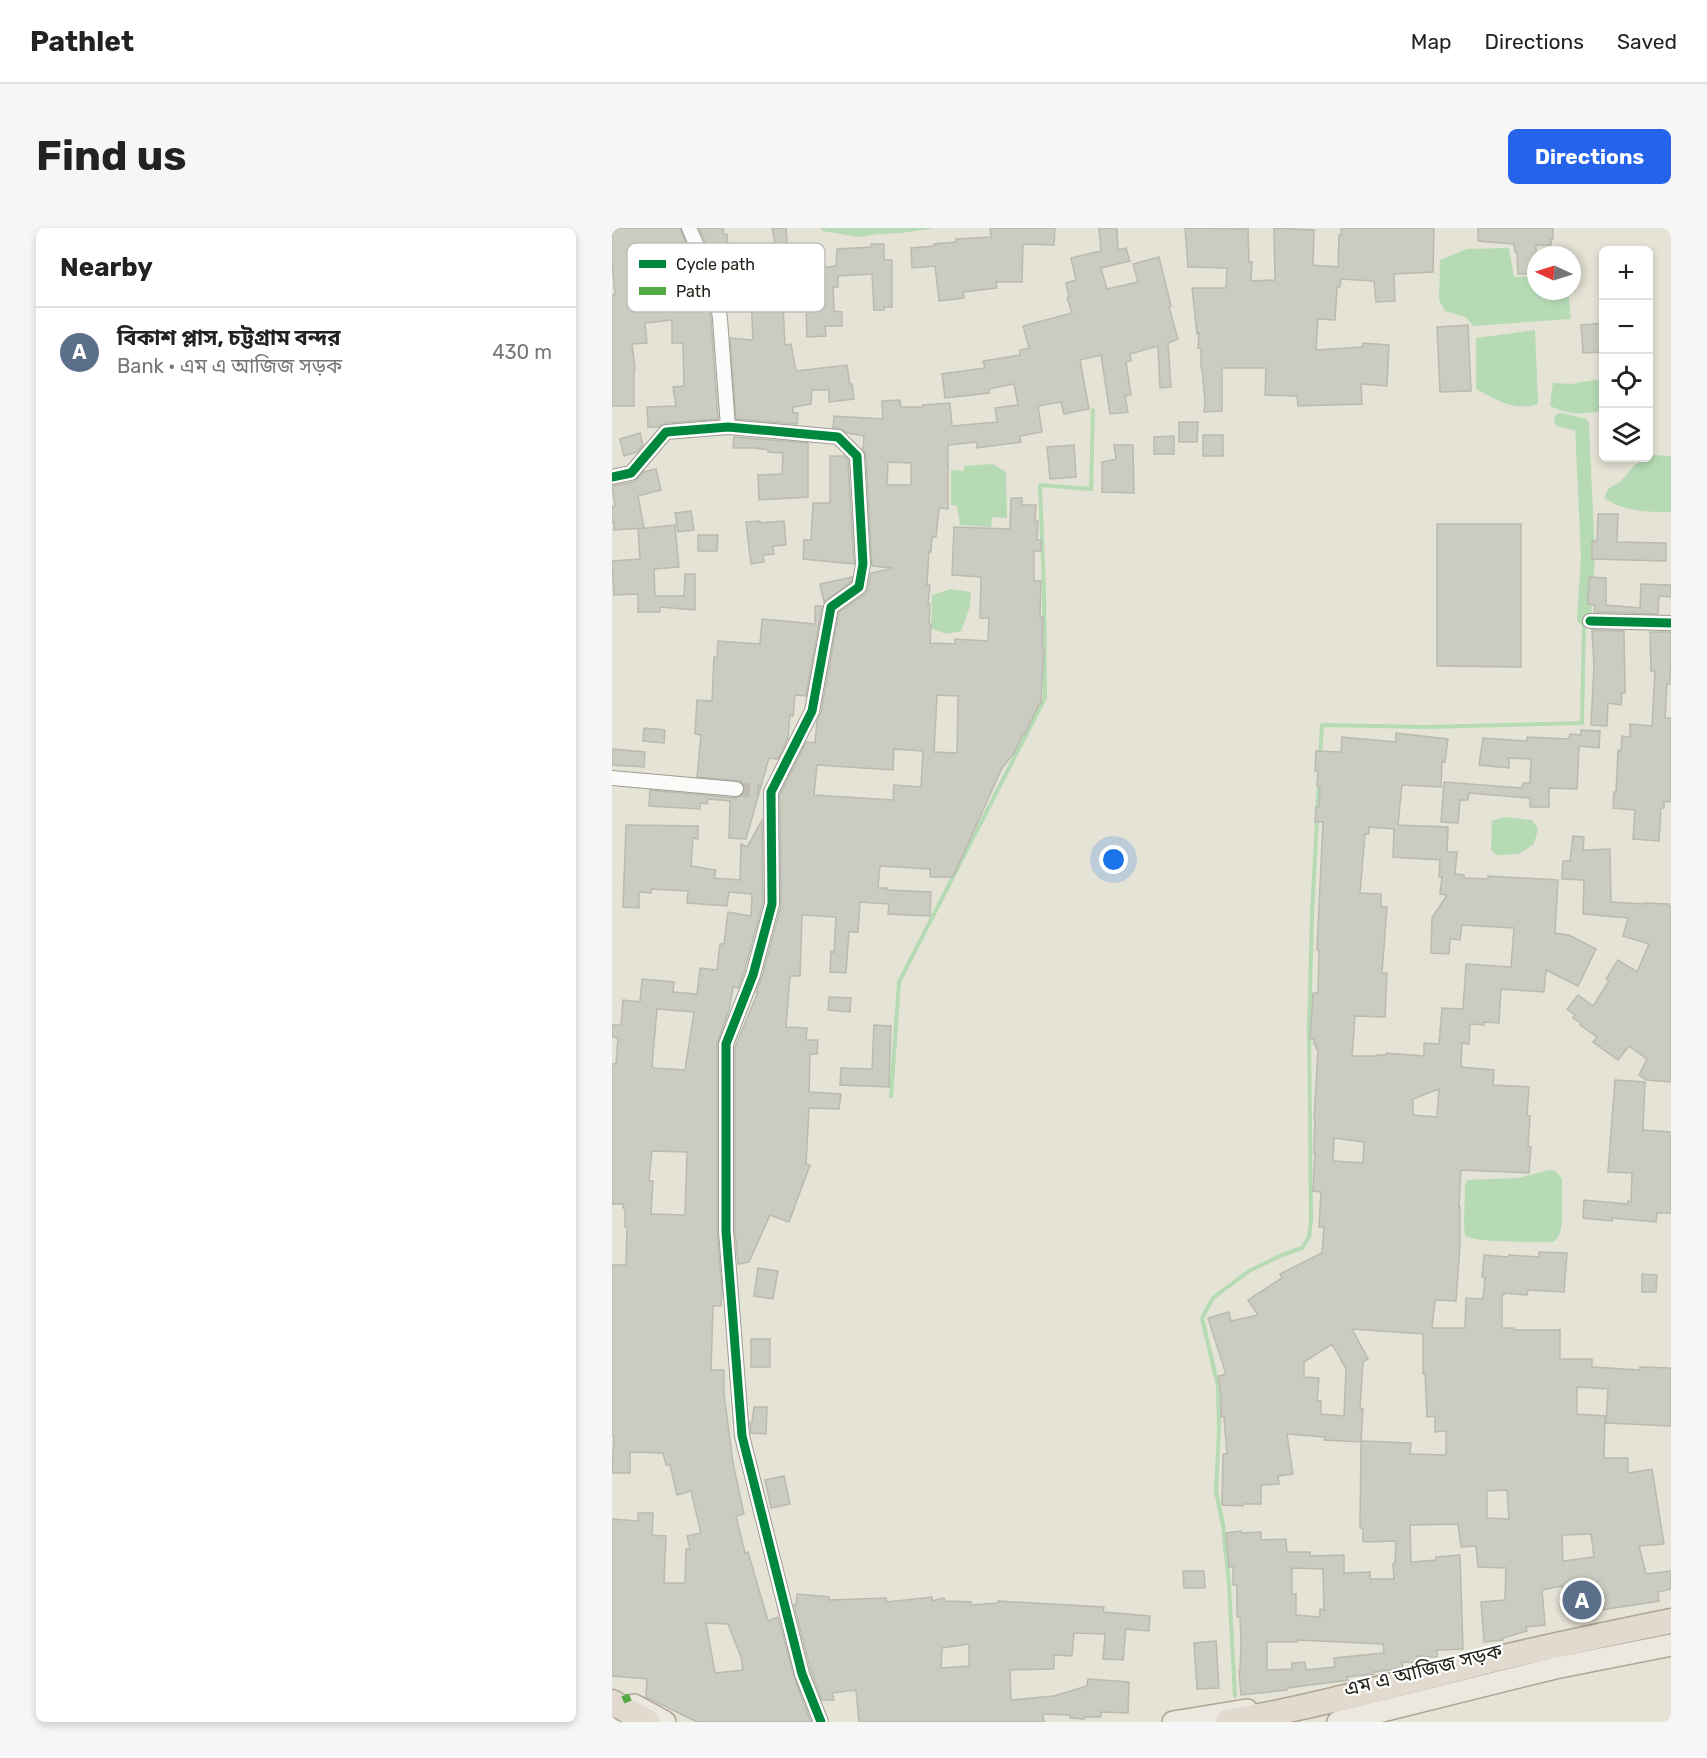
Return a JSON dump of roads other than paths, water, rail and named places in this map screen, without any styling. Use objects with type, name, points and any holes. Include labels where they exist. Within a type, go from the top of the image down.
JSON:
[{"type":"highway","points":[[1228,1722],[1342,1698],[1551,1646],[1671,1622]]},
{"type":"highway","points":[[1301,1722],[1554,1659],[1671,1636]]},
{"type":"highway","points":[[612,1702],[647,1722]]},
{"type":"highway","points":[[612,1718],[620,1722]]},
{"type":"main road","name":"এম এ আজিজ সড়ক","points":[[1173,1722],[1271,1706],[1340,1691],[1551,1638],[1671,1613]]},
{"type":"main road","name":"এম এ আজিজ সড়ক","points":[[1338,1722],[1364,1719],[1555,1668],[1671,1645]]},
{"type":"main road","points":[[612,1693],[665,1722]]},
{"type":"street","points":[[689,228],[694,243]]},
{"type":"street","points":[[719,312],[728,426]]},
{"type":"street","points":[[612,477],[631,473],[666,432],[728,426],[838,437],[857,456],[863,564],[859,587],[831,607],[812,711],[765,792],[772,904],[753,975],[726,1044],[726,1231],[742,1436],[802,1674],[821,1722]]},
{"type":"street","points":[[1590,621],[1671,623]]},
{"type":"street","points":[[612,778],[735,789]]},
{"type":"waterway","points":[[891,1096],[899,982],[1045,698],[1040,485],[1091,489],[1093,410]]},
{"type":"waterway","points":[[1561,420],[1582,425],[1588,558],[1584,618]]},
{"type":"waterway","points":[[1320,755],[1322,725],[1425,727],[1582,723],[1584,620]]},
{"type":"waterway","points":[[1317,812],[1319,784]]},
{"type":"waterway","points":[[1235,1696],[1229,1584],[1223,1525],[1216,1491],[1218,1386],[1202,1318],[1213,1298],[1249,1271],[1302,1248],[1309,1237],[1311,1219],[1309,1030],[1317,820]]},
{"type":"tunnel","points":[[736,789],[759,791]]},
{"type":"place","name":"বিকাশ প্লাস, চট্টগ্রাম বন্দর","points":[[1582,1600]]}]
